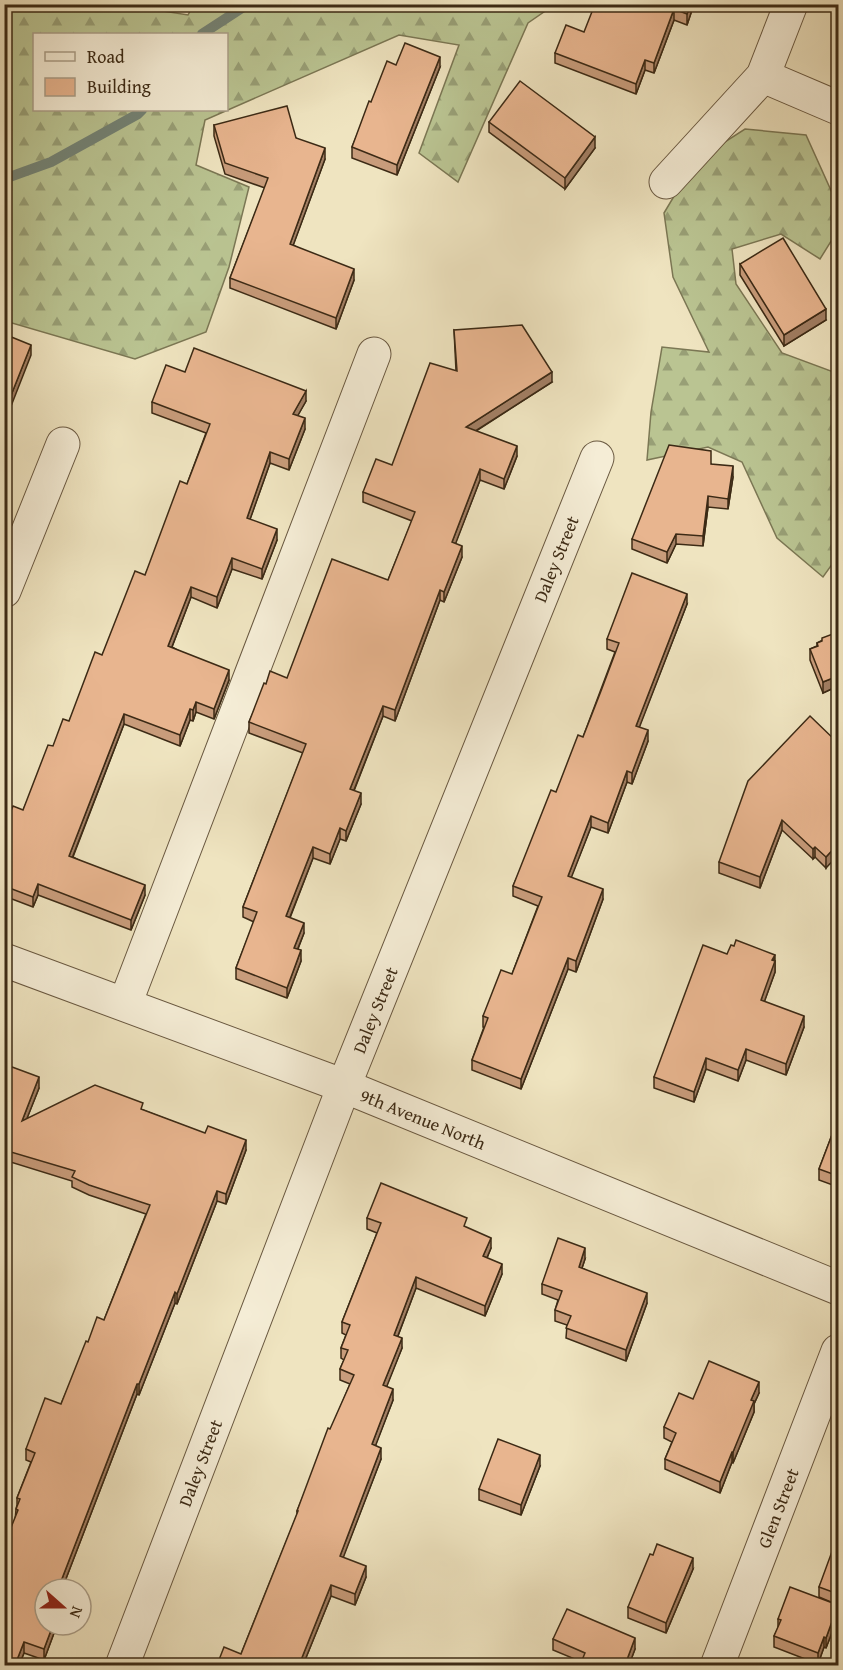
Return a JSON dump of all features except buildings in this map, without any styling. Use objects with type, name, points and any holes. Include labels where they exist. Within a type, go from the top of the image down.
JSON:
[{"type":"street","points":[[666,182],[763,76],[791,4]]},
{"type":"street","points":[[763,76],[838,108]]},
{"type":"street","points":[[125,1004],[374,354]]},
{"type":"street","points":[[4,591],[63,444]]},
{"type":"street","name":"Daley Street","points":[[122,1665],[344,1086],[597,458]]},
{"type":"street","name":"9th Avenue North","points":[[4,960],[344,1086],[838,1288]]},
{"type":"street","name":"Glen Street","points":[[717,1665],[838,1351]]},
{"type":"green space","points":[[194,4],[278,5],[280,9],[291,4],[554,5],[528,23],[458,182],[419,153],[459,45],[399,35],[228,110],[228,33],[33,33],[33,111],[226,111],[205,120],[196,165],[249,187],[229,267],[206,332],[135,359],[5,321],[5,5],[125,5],[188,15]]},
{"type":"green space","points":[[745,129],[806,135],[838,206],[838,230],[820,259],[781,234],[732,249],[736,284],[782,353],[831,371],[838,382],[838,556],[823,577],[777,538],[742,462],[708,447],[647,460],[651,412],[662,347],[709,352],[673,277],[664,213],[695,161]]},
{"type":"waterway","points":[[204,33],[248,4]]},
{"type":"waterway","points":[[4,179],[51,162],[141,111]]}]
